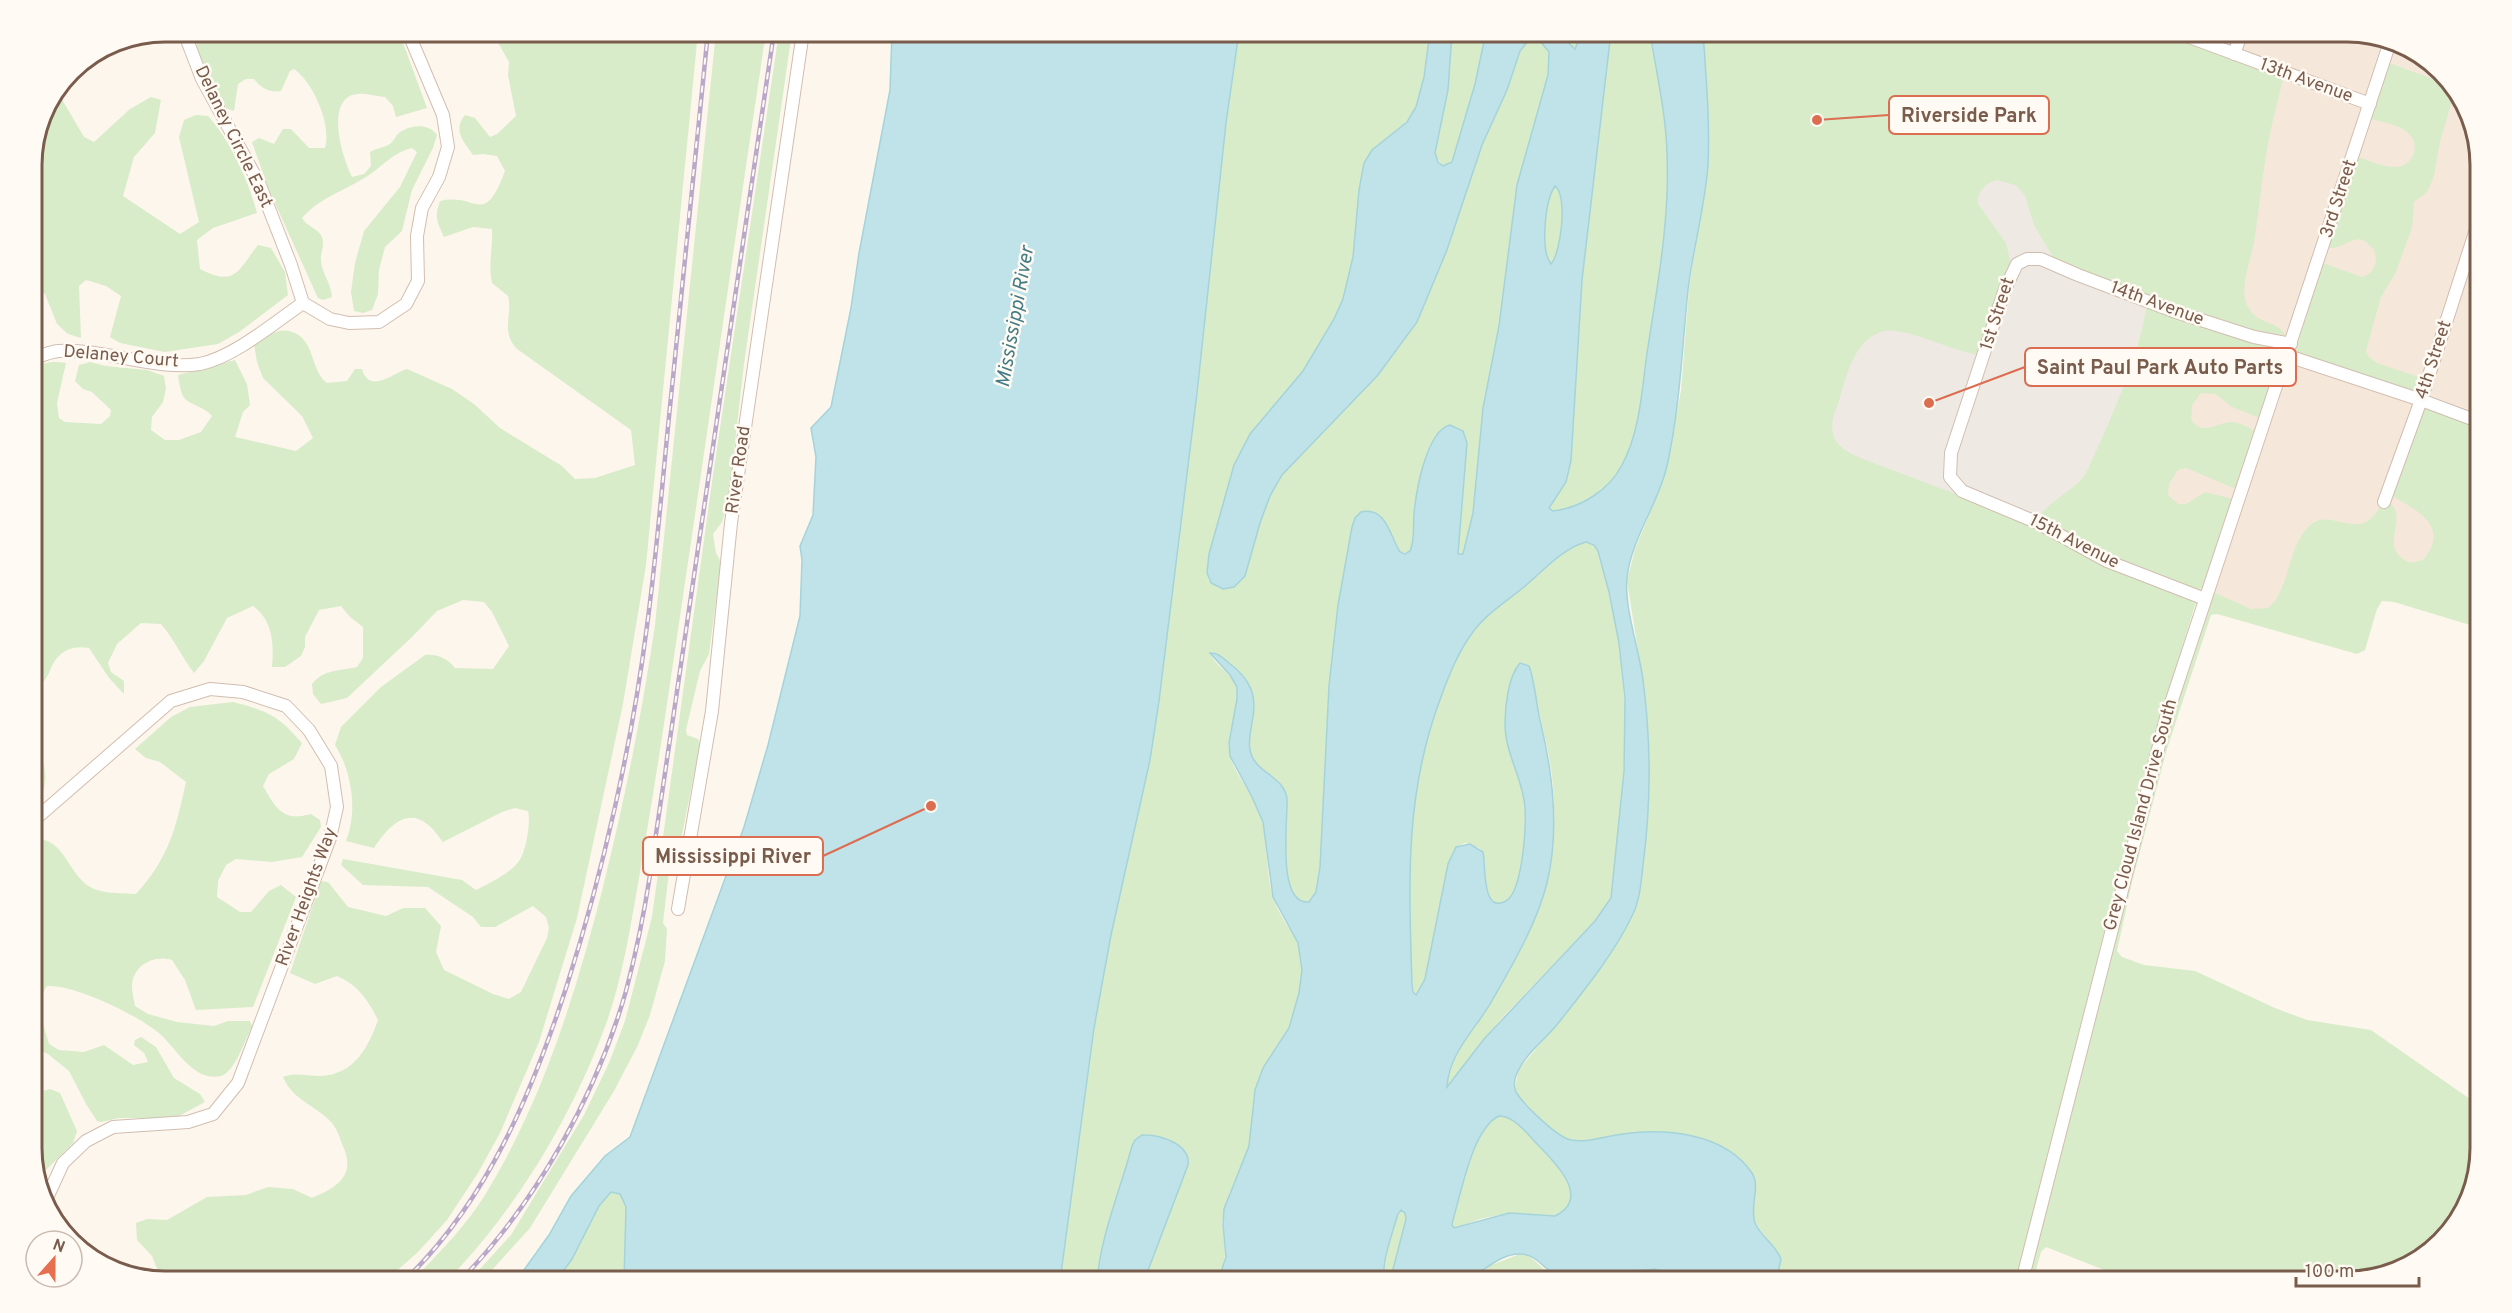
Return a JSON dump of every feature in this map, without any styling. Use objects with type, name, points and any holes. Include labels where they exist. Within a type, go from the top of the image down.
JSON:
[{"type":"street","name":"Delaney Circle East","points":[[188,42],[202,79],[259,183],[291,265],[303,303]]},
{"type":"street","points":[[303,303],[330,319],[350,323],[379,322],[406,304],[418,281],[417,236],[422,208],[439,177],[448,147],[443,115],[412,42]]},
{"type":"street","name":"River Road","points":[[678,909],[712,711],[731,523],[802,42]]},
{"type":"street","name":"13th Avenue","points":[[2202,42],[2370,104]]},
{"type":"street","points":[[2234,54],[2238,42]]},
{"type":"street","name":"3rd Street","points":[[2288,356],[2388,49]]},
{"type":"street","name":"4th Street","points":[[2384,502],[2421,400],[2470,248]]},
{"type":"street","name":"14th Avenue","points":[[2025,259],[2038,258],[2048,261],[2083,278],[2173,311],[2259,339],[2291,344]]},
{"type":"street","name":"1st Street","points":[[1950,477],[1951,453],[2006,285],[2014,267],[2025,259]]},
{"type":"street","name":"Delaney Court","points":[[42,356],[56,351],[75,351],[165,363],[200,364],[230,352],[303,303]]},
{"type":"street","points":[[2288,356],[2470,418]]},
{"type":"street","name":"Grey Cloud Island Drive South","points":[[2025,1271],[2152,765],[2205,598],[2288,356]]},
{"type":"street","name":"15th Avenue","points":[[1950,477],[1962,492],[2036,522],[2103,559],[2205,598]]},
{"type":"street","name":"River Heights Way","points":[[42,813],[171,701],[210,689],[243,692],[286,706],[309,730],[331,766],[337,807],[330,838],[238,1083],[213,1114],[188,1122],[113,1127],[86,1141],[63,1163],[50,1191]]},
{"type":"shaded area","points":[[1953,42],[2184,42],[2232,60],[2071,545],[1818,442]]},
{"type":"shaded area","points":[[2184,42],[2347,42],[2371,44],[2384,48],[2195,608],[2196,605],[2126,573],[2232,60]]},
{"type":"shaded area","points":[[2392,51],[2415,63],[2440,84],[2457,111],[2468,141],[2470,157],[2470,603],[2363,563],[2332,643],[2211,597]]},
{"type":"green space","points":[[196,42],[403,42],[427,108],[396,117],[393,106],[385,97],[356,94],[348,97],[339,113],[339,136],[352,177],[364,174],[371,166],[370,152],[390,144],[402,131],[418,126],[429,128],[437,135],[412,190],[402,231],[385,247],[379,270],[378,294],[372,310],[363,313],[354,311],[351,292],[355,263],[364,231],[400,187],[417,152],[412,148],[400,152],[369,175],[325,199],[302,218],[318,231],[323,240],[321,265],[332,297],[323,300],[318,298],[269,190],[252,142],[259,138],[274,144],[283,129],[291,129],[309,148],[325,148],[326,128],[314,94],[294,69],[290,71],[281,91],[269,90],[254,79],[246,79],[238,84],[234,111],[225,108],[197,49]]},
{"type":"green space","points":[[498,42],[697,42],[646,565],[623,704],[577,918],[539,1042],[500,1133],[478,1173],[447,1220],[418,1252],[396,1271],[158,1271],[152,1256],[137,1240],[136,1223],[147,1219],[167,1220],[207,1197],[246,1195],[268,1187],[293,1189],[312,1198],[337,1184],[346,1172],[346,1155],[334,1125],[293,1092],[283,1077],[297,1074],[320,1076],[342,1071],[351,1065],[364,1050],[378,1020],[362,994],[337,976],[315,984],[290,973],[321,881],[328,882],[348,907],[386,916],[403,908],[425,908],[441,926],[436,952],[444,970],[493,994],[509,999],[521,992],[547,938],[549,928],[546,917],[533,906],[495,927],[481,927],[473,917],[428,887],[363,885],[341,865],[343,859],[462,880],[476,890],[505,873],[522,857],[529,816],[528,811],[515,808],[502,812],[443,842],[427,824],[419,819],[411,818],[396,823],[374,848],[346,841],[352,817],[352,805],[346,767],[335,745],[341,727],[381,687],[425,655],[442,657],[455,668],[493,669],[509,646],[492,612],[484,602],[463,600],[437,611],[347,698],[321,704],[313,694],[312,684],[327,673],[357,667],[363,658],[363,627],[341,606],[319,610],[305,637],[305,647],[301,656],[285,667],[272,667],[271,634],[265,618],[253,606],[227,618],[204,661],[194,673],[161,624],[141,623],[117,644],[108,663],[111,672],[124,681],[124,694],[109,678],[89,648],[83,647],[73,648],[59,655],[42,682],[42,365],[66,363],[57,403],[59,418],[65,422],[101,424],[110,416],[111,410],[92,392],[83,389],[75,381],[79,365],[90,362],[147,370],[164,376],[166,389],[163,402],[152,417],[151,430],[165,440],[179,440],[201,432],[212,416],[185,399],[178,375],[235,360],[247,384],[250,405],[243,412],[235,437],[296,451],[313,438],[302,416],[263,378],[254,345],[275,332],[284,330],[298,334],[304,340],[317,370],[327,383],[347,381],[355,369],[362,369],[365,377],[370,381],[376,381],[407,369],[452,389],[474,404],[500,428],[562,466],[575,479],[595,478],[635,465],[631,430],[517,349],[512,342],[508,329],[508,296],[492,283],[490,270],[492,229],[473,227],[444,237],[438,223],[437,212],[440,201],[453,200],[485,204],[491,199],[505,171],[497,156],[473,155],[459,131],[465,115],[475,118],[490,137],[497,134],[516,116],[508,75],[509,62]]},
{"type":"green space","points":[[715,42],[765,42],[648,826],[632,917],[610,1013],[574,1099],[517,1196],[456,1271],[422,1271],[451,1240],[485,1195],[524,1123],[555,1048],[592,930],[610,858],[638,725],[655,625]]},
{"type":"green space","points":[[778,42],[791,42],[744,364],[728,504],[722,522],[713,534],[716,553],[721,562],[709,654],[700,671],[686,730],[687,735],[698,739],[700,744],[681,840],[671,855],[663,923],[667,929],[665,961],[650,1015],[638,1045],[614,1091],[530,1228],[491,1271],[478,1271],[511,1235],[584,1115],[609,1063],[625,1021],[652,917],[712,482]]},
{"type":"green space","points":[[1238,42],[1429,42],[1420,97],[1412,115],[1400,128],[1372,150],[1364,163],[1359,190],[1353,257],[1343,299],[1334,319],[1303,371],[1250,434],[1234,465],[1208,565],[1208,579],[1219,588],[1234,587],[1242,580],[1270,496],[1282,475],[1378,375],[1417,322],[1447,250],[1482,145],[1507,90],[1520,51],[1527,42],[1540,42],[1549,54],[1548,75],[1517,185],[1499,326],[1483,408],[1473,513],[1465,550],[1462,554],[1458,554],[1467,443],[1465,435],[1450,425],[1439,432],[1430,445],[1424,461],[1411,549],[1408,553],[1400,552],[1384,520],[1374,512],[1338,605],[1329,686],[1320,867],[1316,892],[1309,902],[1299,899],[1292,891],[1288,877],[1285,795],[1282,788],[1253,760],[1250,752],[1249,735],[1254,706],[1216,653],[1210,652],[1215,661],[1232,678],[1237,688],[1238,696],[1229,751],[1237,772],[1257,807],[1264,831],[1272,893],[1280,914],[1298,943],[1302,961],[1297,1006],[1292,1022],[1262,1072],[1256,1088],[1249,1147],[1224,1211],[1225,1252],[1222,1271],[1148,1271],[1189,1161],[1183,1148],[1147,1134],[1138,1137],[1132,1146],[1105,1234],[1099,1271],[1061,1271],[1094,1028],[1111,935],[1150,760],[1159,701],[1197,393],[1226,123]]},
{"type":"green space","points":[[1451,42],[1484,42],[1475,84],[1454,158],[1449,164],[1443,166],[1435,156],[1448,90]]},
{"type":"green space","points":[[1566,42],[1578,42],[1576,48]]},
{"type":"green space","points":[[1610,42],[1652,42],[1665,122],[1667,204],[1662,255],[1636,427],[1627,455],[1609,484],[1582,503],[1551,511],[1548,509],[1569,472],[1571,461],[1582,280]]},
{"type":"green space","points":[[1703,42],[2185,42],[2283,79],[2264,166],[2254,242],[2244,290],[2251,312],[2261,320],[2277,327],[2285,335],[2274,338],[2152,300],[2054,259],[2034,225],[2025,195],[2015,185],[1997,180],[1989,183],[1983,189],[1978,204],[2006,243],[2011,264],[2001,284],[1978,355],[1904,332],[1885,331],[1875,335],[1866,341],[1853,359],[1833,419],[1832,428],[1836,441],[1854,455],[2001,511],[2194,599],[2196,602],[2145,770],[2019,1271],[1778,1271],[1781,1259],[1754,1221],[1753,1174],[1725,1149],[1692,1136],[1673,1133],[1636,1133],[1586,1141],[1568,1140],[1554,1132],[1538,1118],[1515,1089],[1518,1070],[1565,1015],[1617,942],[1634,911],[1639,893],[1648,810],[1648,751],[1643,682],[1627,581],[1635,549],[1663,482],[1681,391],[1689,289],[1708,164]]},
{"type":"green space","points":[[2389,63],[2436,80],[2451,100],[2434,176],[2427,192],[2414,202],[2412,228],[2396,272],[2381,297],[2366,351],[2369,357],[2377,363],[2422,378],[2418,389],[2413,392],[2297,354],[2296,349],[2323,263],[2362,277],[2373,270],[2376,258],[2374,250],[2361,240],[2356,239],[2335,248],[2328,248],[2358,157],[2380,165],[2394,167],[2405,164],[2413,156],[2415,145],[2409,134],[2396,126],[2370,119]]},
{"type":"green space","points":[[151,97],[161,100],[155,133],[134,157],[123,196],[180,234],[199,222],[179,137],[184,120],[196,115],[208,116],[224,137],[238,162],[257,213],[213,228],[197,240],[200,269],[221,277],[228,276],[240,269],[258,245],[271,248],[285,272],[288,295],[239,332],[218,344],[165,352],[120,343],[110,337],[121,296],[106,286],[86,280],[79,286],[81,338],[68,334],[57,324],[42,292],[42,157],[51,118],[62,99],[84,137],[94,142],[130,109]]},
{"type":"green space","points":[[1556,185],[1562,213],[1558,249],[1551,264],[1546,248],[1545,224],[1549,201]]},
{"type":"green space","points":[[2147,305],[2279,347],[2281,353],[2260,418],[2232,407],[2216,394],[2201,393],[2192,405],[2191,420],[2196,425],[2205,428],[2232,422],[2256,431],[2236,489],[2186,468],[2178,470],[2169,484],[2168,495],[2178,504],[2186,504],[2205,492],[2233,499],[2203,587],[2198,591],[2116,561],[2038,518],[2085,475],[2130,369]]},
{"type":"green space","points":[[2423,407],[2470,422],[2470,625],[2394,602],[2382,601],[2377,609],[2365,650],[2357,654],[2217,614],[2211,615],[2167,749],[2132,882],[2117,951],[2122,957],[2144,965],[2195,971],[2275,1008],[2307,1020],[2371,1030],[2470,1099],[2468,1172],[2457,1202],[2440,1229],[2428,1241],[2401,1258],[2371,1269],[2347,1271],[2107,1271],[2046,1247],[2041,1252],[2036,1271],[2031,1271],[2174,708],[2213,592],[2251,609],[2268,608],[2280,592],[2297,545],[2302,534],[2310,525],[2316,521],[2328,519],[2354,524],[2365,523],[2387,501],[2394,508],[2396,515],[2395,549],[2410,563],[2423,560],[2431,548],[2434,537],[2432,528],[2419,513],[2390,495]]},
{"type":"green space","points":[[1583,542],[1594,545],[1601,556],[1619,643],[1626,721],[1622,800],[1611,898],[1595,921],[1500,1020],[1447,1086],[1450,1072],[1462,1045],[1495,996],[1540,903],[1548,878],[1554,834],[1554,805],[1550,764],[1530,669],[1518,665],[1508,696],[1505,726],[1525,806],[1525,835],[1517,883],[1506,901],[1498,903],[1492,900],[1486,885],[1483,852],[1465,843],[1456,847],[1448,864],[1425,979],[1416,995],[1414,994],[1410,911],[1412,840],[1420,769],[1429,733],[1451,671],[1473,631],[1491,613],[1553,562]]},
{"type":"green space","points":[[233,702],[272,715],[286,726],[302,743],[294,759],[269,774],[263,786],[281,811],[293,816],[311,814],[320,820],[321,827],[302,857],[272,862],[236,859],[226,865],[218,881],[217,897],[240,912],[251,912],[269,891],[281,885],[296,897],[253,1007],[196,1010],[185,980],[172,960],[151,960],[136,973],[132,989],[135,1006],[148,1014],[177,1022],[214,1026],[228,1021],[250,1021],[252,1026],[231,1068],[221,1076],[211,1077],[186,1063],[151,1027],[106,1002],[73,990],[47,986],[42,1000],[42,840],[53,844],[60,851],[85,884],[109,893],[136,894],[156,868],[170,842],[186,782],[160,762],[146,758],[135,749],[171,717],[190,707]]},
{"type":"green space","points":[[42,757],[45,773],[42,793]]},
{"type":"green space","points":[[42,1014],[49,1044],[59,1050],[84,1052],[104,1045],[133,1065],[148,1062],[144,1053],[134,1045],[135,1040],[141,1037],[156,1047],[174,1078],[200,1094],[205,1102],[179,1116],[97,1121],[69,1071],[42,1051]]},
{"type":"green space","points":[[50,1089],[60,1093],[77,1131],[73,1143],[46,1170],[44,1169],[42,1156],[42,1091]]},
{"type":"green space","points":[[1499,1116],[1516,1123],[1561,1171],[1570,1190],[1570,1200],[1566,1209],[1555,1216],[1509,1213],[1453,1227],[1454,1216],[1475,1146],[1490,1123]]},
{"type":"green space","points":[[610,1192],[620,1194],[626,1207],[624,1271],[563,1271],[572,1259],[599,1206]]},
{"type":"green space","points":[[1402,1210],[1406,1219],[1393,1271],[1385,1271],[1389,1244]]},
{"type":"green space","points":[[1520,1254],[1529,1257],[1546,1271],[1478,1271]]},
{"type":"water","points":[[892,42],[1238,42],[1226,123],[1197,393],[1159,701],[1150,760],[1111,935],[1094,1028],[1061,1271],[624,1271],[626,1207],[620,1194],[611,1192],[599,1206],[572,1259],[563,1271],[523,1271],[549,1235],[571,1196],[605,1156],[630,1137],[744,827],[768,745],[800,616],[802,560],[800,546],[813,515],[816,457],[811,428],[831,407],[890,90]]},
{"type":"water","points":[[1429,42],[1451,42],[1448,90],[1435,153],[1438,162],[1443,166],[1452,162],[1475,84],[1484,42],[1527,42],[1520,51],[1507,90],[1482,145],[1447,250],[1417,322],[1378,375],[1282,475],[1270,496],[1260,523],[1245,576],[1234,587],[1223,589],[1211,583],[1207,573],[1209,554],[1234,465],[1250,434],[1303,371],[1334,319],[1343,299],[1353,257],[1359,190],[1364,163],[1372,150],[1407,122],[1416,107],[1424,77]]},
{"type":"water","points":[[1541,42],[1568,42],[1575,49],[1578,42],[1610,42],[1582,280],[1571,461],[1566,482],[1549,508],[1553,511],[1584,502],[1602,490],[1622,465],[1633,439],[1659,279],[1667,204],[1665,123],[1652,42],[1704,42],[1708,165],[1688,290],[1675,422],[1667,466],[1629,564],[1627,578],[1628,602],[1646,703],[1649,750],[1648,819],[1640,891],[1635,910],[1616,945],[1556,1026],[1521,1065],[1515,1087],[1520,1098],[1533,1112],[1558,1133],[1571,1140],[1590,1140],[1640,1132],[1676,1133],[1694,1136],[1726,1149],[1752,1173],[1755,1184],[1753,1210],[1755,1223],[1776,1249],[1781,1259],[1778,1271],[1661,1271],[1655,1269],[1550,1271],[1532,1257],[1521,1254],[1498,1260],[1482,1271],[1393,1271],[1406,1219],[1405,1213],[1401,1210],[1390,1239],[1384,1271],[1221,1271],[1226,1257],[1224,1209],[1249,1146],[1255,1090],[1263,1068],[1289,1028],[1299,993],[1302,970],[1298,943],[1273,897],[1263,822],[1230,756],[1229,743],[1237,687],[1230,675],[1210,653],[1220,656],[1236,669],[1251,688],[1254,712],[1249,739],[1250,750],[1257,764],[1285,791],[1288,876],[1292,890],[1299,899],[1309,902],[1316,892],[1320,867],[1329,686],[1338,605],[1352,527],[1355,518],[1361,512],[1376,513],[1386,524],[1400,552],[1405,554],[1410,551],[1415,504],[1424,464],[1435,438],[1450,425],[1463,431],[1467,443],[1458,554],[1463,554],[1473,513],[1483,408],[1499,326],[1517,185],[1548,75],[1549,52]],"holes":[[[1555,186],[1559,191],[1562,224],[1558,248],[1551,264],[1546,248],[1546,213]],[[1586,542],[1594,545],[1598,551],[1609,592],[1619,643],[1625,699],[1624,771],[1611,898],[1595,921],[1484,1039],[1447,1087],[1449,1074],[1458,1051],[1501,986],[1524,943],[1543,898],[1551,863],[1553,801],[1533,679],[1529,666],[1520,663],[1510,684],[1505,724],[1507,744],[1522,790],[1525,809],[1525,837],[1517,884],[1506,901],[1498,903],[1492,901],[1486,886],[1483,852],[1470,844],[1456,847],[1448,864],[1425,979],[1416,995],[1412,985],[1410,875],[1415,804],[1420,769],[1429,733],[1451,672],[1478,625],[1553,561],[1569,549]],[[1499,1116],[1510,1119],[1521,1127],[1561,1171],[1570,1190],[1570,1200],[1566,1209],[1555,1216],[1509,1213],[1454,1228],[1452,1225],[1454,1216],[1475,1146],[1482,1133]]]},
{"type":"water","points":[[1142,1135],[1149,1135],[1172,1142],[1184,1151],[1188,1158],[1188,1165],[1148,1271],[1098,1271],[1102,1246],[1135,1140]]},
{"type":"railway","points":[[413,1271],[460,1217],[483,1181],[522,1105],[567,985],[593,898],[615,807],[641,671],[651,595],[707,42]]},
{"type":"railway","points":[[469,1271],[514,1218],[560,1146],[598,1070],[630,977],[650,875],[773,42]]},
{"type":"place","name":"Riverside Park","points":[[1817,120]]},
{"type":"place","name":"Saint Paul Park Auto Parts","points":[[1929,403]]},
{"type":"place","name":"Mississippi River","points":[[931,806]]}]
